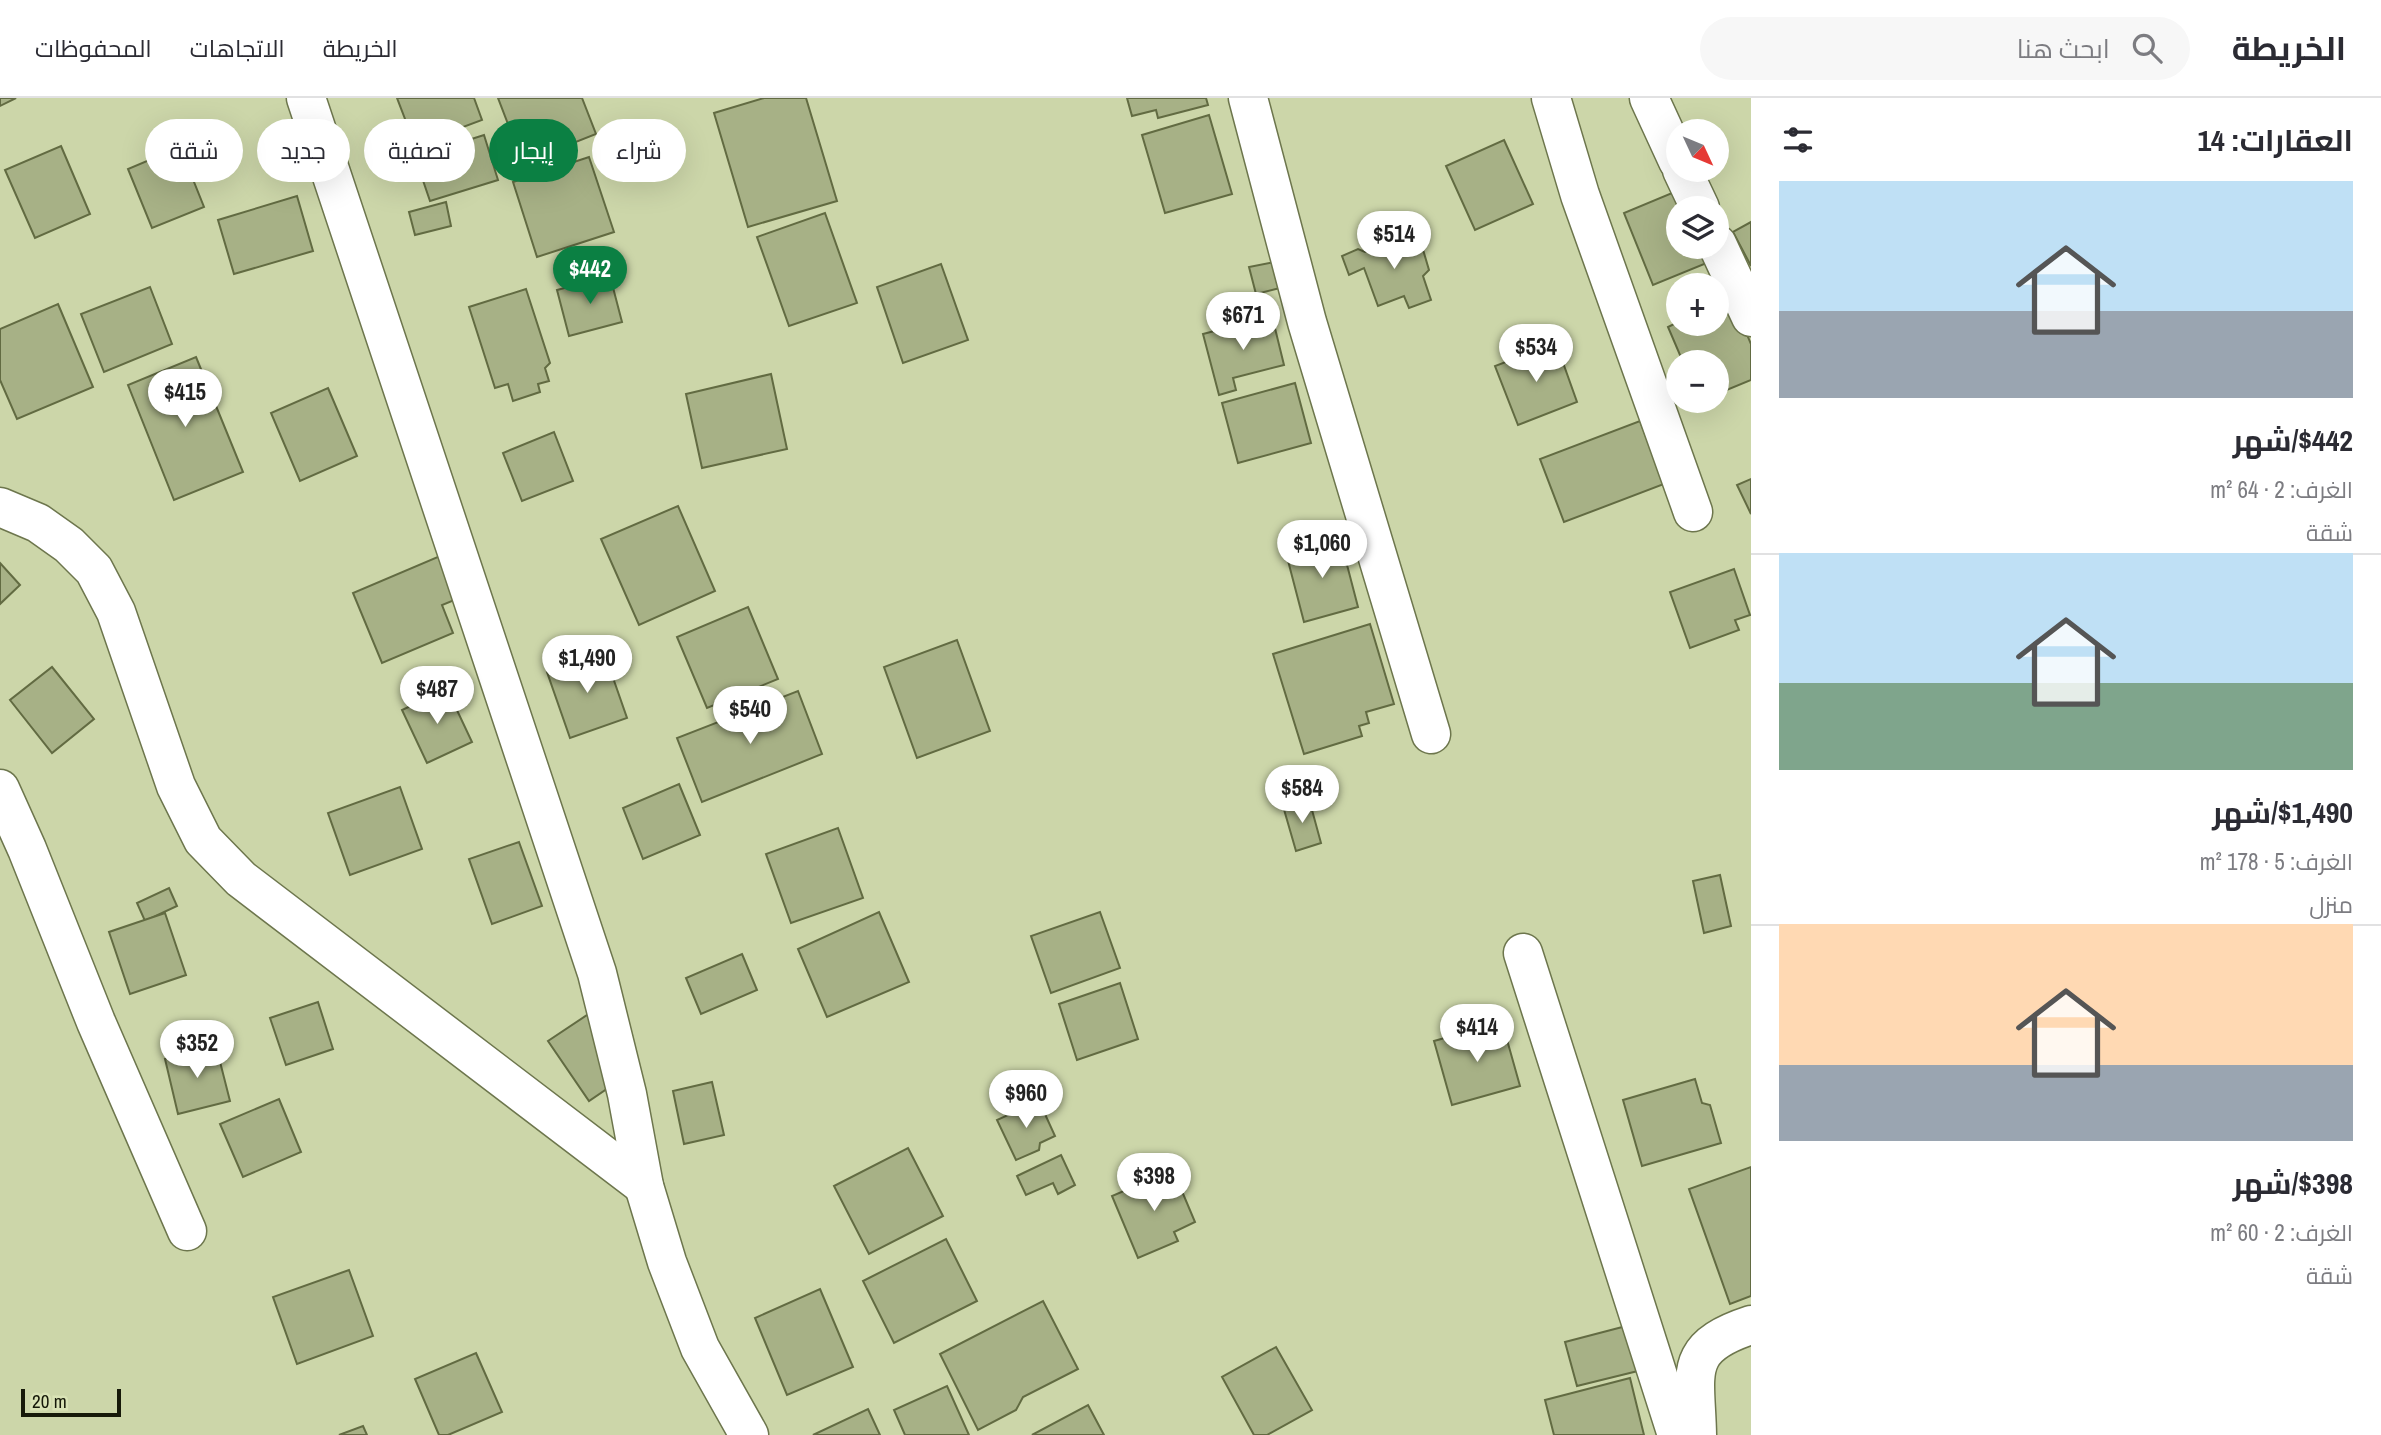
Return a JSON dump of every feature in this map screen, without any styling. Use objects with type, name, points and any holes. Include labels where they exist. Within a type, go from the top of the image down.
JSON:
[{"type":"street","points":[[306,98],[597,973],[627,1094],[643,1186],[667,1262],[700,1348],[748,1435]]},
{"type":"street","points":[[1248,98],[1307,322],[1431,734]]},
{"type":"street","points":[[1551,98],[1580,195],[1693,512]]},
{"type":"street","points":[[1649,98],[1666,135]]},
{"type":"street","points":[[1724,259],[1751,317]]},
{"type":"street","points":[[0,507],[37,523],[69,545],[94,570],[116,612],[176,786],[203,840],[241,879],[643,1186]]},
{"type":"street","points":[[0,789],[187,1231]]},
{"type":"street","points":[[1523,953],[1677,1435]]},
{"type":"street","points":[[1697,1435],[1695,1369],[1707,1346],[1729,1332],[1751,1325]]},
{"type":"building","points":[[0,98],[16,98],[0,106]]},
{"type":"building","points":[[397,98],[474,98],[482,120],[475,123],[475,119],[405,119]]},
{"type":"building","points":[[498,98],[582,98],[592,124],[592,136],[578,141],[578,119],[506,119]]},
{"type":"building","points":[[764,98],[806,98],[837,201],[748,227],[714,113]]},
{"type":"building","points":[[1127,98],[1206,98],[1208,105],[1158,118],[1156,110],[1132,116]]},
{"type":"building","points":[[1209,115],[1232,194],[1165,213],[1142,135]]},
{"type":"building","points":[[484,135],[489,151],[489,182],[492,182],[430,201],[424,182],[475,182],[475,138]]},
{"type":"building","points":[[1504,140],[1533,204],[1475,230],[1446,166]]},
{"type":"building","points":[[61,146],[90,214],[35,238],[5,170]]},
{"type":"building","points":[[589,157],[592,182],[597,182],[614,232],[537,257],[513,182],[578,182],[578,161]]},
{"type":"building","points":[[145,162],[145,182],[194,182],[204,207],[152,228],[128,169]]},
{"type":"building","points":[[1684,188],[1687,196],[1666,196],[1666,259],[1714,260],[1682,273],[1666,273],[1666,280],[1653,285],[1624,213]]},
{"type":"building","points":[[297,196],[313,251],[234,274],[218,220]]},
{"type":"building","points":[[446,202],[451,226],[415,235],[409,212]]},
{"type":"building","points":[[825,213],[857,303],[789,326],[757,237]]},
{"type":"building","points":[[1751,222],[1751,266],[1733,232]]},
{"type":"building","points":[[1419,236],[1429,270],[1423,276],[1431,300],[1409,308],[1404,296],[1378,306],[1364,268],[1349,275],[1342,256],[1358,249],[1365,252]]},
{"type":"building","points":[[1274,262],[1280,288],[1256,294],[1249,267]]},
{"type":"building","points":[[941,264],[968,340],[903,363],[877,287]]},
{"type":"building","points":[[610,276],[622,322],[569,336],[557,290]]},
{"type":"building","points":[[150,287],[172,344],[104,372],[81,314]]},
{"type":"building","points":[[526,289],[550,363],[545,368],[549,381],[538,384],[540,392],[513,401],[508,384],[495,388],[469,307]]},
{"type":"building","points":[[1732,299],[1751,344],[1751,380],[1729,389],[1729,350],[1678,350],[1672,336],[1729,336],[1729,300]]},
{"type":"building","points":[[58,304],[93,387],[17,419],[0,380],[0,329]]},
{"type":"building","points":[[1272,316],[1284,365],[1233,378],[1236,390],[1219,395],[1203,334]]},
{"type":"building","points":[[1556,343],[1577,402],[1518,425],[1495,366]]},
{"type":"building","points":[[196,357],[243,472],[174,500],[128,385]]},
{"type":"building","points":[[771,374],[787,449],[702,468],[686,394]]},
{"type":"building","points":[[1295,383],[1311,443],[1238,463],[1222,403]]},
{"type":"building","points":[[328,388],[357,456],[300,481],[271,413]]},
{"type":"building","points":[[1640,421],[1664,484],[1564,522],[1540,459]]},
{"type":"building","points":[[554,432],[573,481],[522,501],[503,453]]},
{"type":"building","points":[[1751,479],[1751,514],[1737,485]]},
{"type":"building","points":[[678,506],[715,591],[639,625],[601,539]]},
{"type":"building","points":[[1340,538],[1358,607],[1304,622],[1286,553]]},
{"type":"building","points":[[440,556],[457,599],[442,605],[453,633],[382,663],[353,593]]},
{"type":"building","points":[[0,563],[20,585],[0,604]]},
{"type":"building","points":[[1734,569],[1750,615],[1735,620],[1739,630],[1690,648],[1670,592]]},
{"type":"building","points":[[748,607],[778,679],[707,708],[677,637]]},
{"type":"building","points":[[1370,624],[1394,704],[1366,712],[1369,723],[1359,726],[1362,736],[1304,754],[1273,654]]},
{"type":"building","points":[[957,640],[990,731],[917,758],[884,667]]},
{"type":"building","points":[[604,652],[627,718],[570,738],[547,672]]},
{"type":"building","points":[[52,667],[94,719],[52,753],[10,700]]},
{"type":"building","points":[[447,689],[472,742],[427,763],[402,710]]},
{"type":"building","points":[[798,691],[822,754],[702,802],[677,738]]},
{"type":"building","points":[[679,784],[700,835],[643,859],[623,808]]},
{"type":"building","points":[[400,787],[422,849],[350,875],[328,813]]},
{"type":"building","points":[[1309,799],[1321,843],[1296,851],[1283,806]]},
{"type":"building","points":[[838,828],[863,898],[791,923],[766,854]]},
{"type":"building","points":[[519,842],[542,906],[492,924],[469,859]]},
{"type":"building","points":[[1720,875],[1731,926],[1704,933],[1693,881]]},
{"type":"building","points":[[169,888],[177,906],[145,921],[137,903]]},
{"type":"building","points":[[879,912],[909,982],[827,1017],[798,949]]},
{"type":"building","points":[[1100,912],[1120,968],[1051,993],[1031,936]]},
{"type":"building","points":[[165,913],[186,975],[130,994],[109,932]]},
{"type":"building","points":[[742,954],[757,990],[701,1014],[686,978]]},
{"type":"building","points":[[1120,983],[1138,1039],[1077,1060],[1059,1004]]},
{"type":"building","points":[[318,1002],[333,1049],[286,1065],[270,1018]]},
{"type":"building","points":[[593,1011],[633,1071],[589,1101],[548,1041]]},
{"type":"building","points":[[1502,1022],[1520,1086],[1452,1105],[1434,1041]]},
{"type":"building","points":[[216,1046],[230,1101],[178,1114],[165,1059]]},
{"type":"building","points":[[1695,1079],[1702,1103],[1710,1105],[1721,1143],[1642,1166],[1623,1100]]},
{"type":"building","points":[[712,1082],[724,1135],[684,1144],[673,1091]]},
{"type":"building","points":[[279,1099],[301,1152],[243,1177],[220,1124]]},
{"type":"building","points":[[1039,1101],[1055,1136],[1040,1143],[1039,1150],[1016,1160],[997,1120]]},
{"type":"building","points":[[908,1148],[943,1216],[869,1254],[834,1186]]},
{"type":"building","points":[[1061,1155],[1075,1185],[1058,1194],[1053,1183],[1026,1195],[1017,1176]]},
{"type":"building","points":[[1751,1167],[1751,1296],[1730,1304],[1689,1189]]},
{"type":"building","points":[[1173,1170],[1195,1222],[1174,1232],[1178,1241],[1138,1258],[1112,1196]]},
{"type":"building","points":[[946,1239],[977,1301],[894,1343],[863,1281]]},
{"type":"building","points":[[349,1270],[373,1336],[297,1364],[273,1297]]},
{"type":"building","points":[[820,1289],[853,1367],[787,1395],[755,1318]]},
{"type":"building","points":[[1043,1301],[1078,1369],[1023,1397],[1016,1410],[978,1430],[940,1354]]},
{"type":"building","points":[[1630,1325],[1642,1370],[1577,1386],[1565,1342]]},
{"type":"building","points":[[1276,1347],[1312,1410],[1267,1435],[1254,1435],[1222,1377]]},
{"type":"building","points":[[476,1353],[502,1412],[448,1435],[439,1435],[415,1379]]},
{"type":"building","points":[[1630,1378],[1644,1435],[1554,1435],[1545,1400]]},
{"type":"building","points":[[947,1386],[969,1435],[905,1435],[894,1410]]},
{"type":"building","points":[[1088,1405],[1104,1435],[1032,1435]]},
{"type":"building","points":[[868,1409],[880,1435],[813,1435]]},
{"type":"building","points":[[363,1426],[367,1435],[339,1435]]}]
